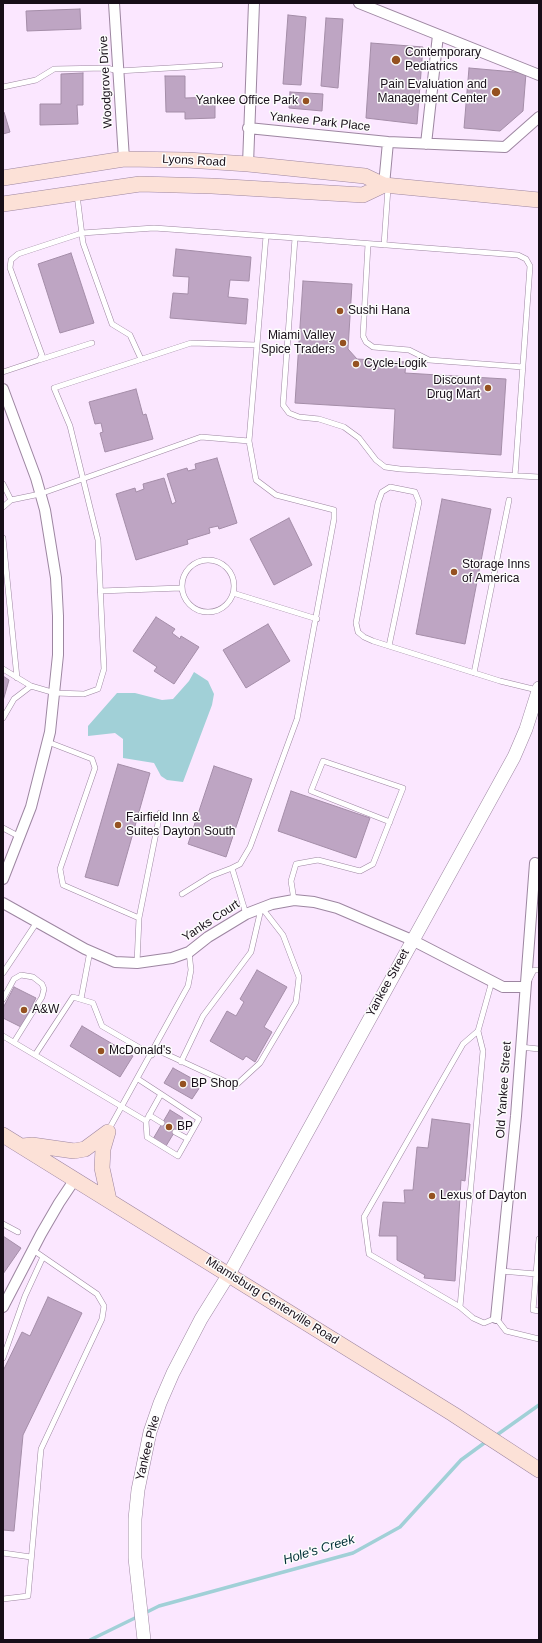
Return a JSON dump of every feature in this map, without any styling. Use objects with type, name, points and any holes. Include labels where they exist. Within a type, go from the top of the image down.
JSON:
[{"type":"main road","name":"Lyons Road","points":[[3,178],[124,159],[248,164],[365,176],[386,186],[539,200]]},
{"type":"main road","name":"Lyons Road","points":[[3,204],[140,184],[212,186],[363,195],[386,186]]},
{"type":"main road","points":[[21,1146],[32,1145],[74,1151],[85,1149],[108,1132]]},
{"type":"main road","points":[[108,1132],[103,1149],[102,1168],[109,1200]]},
{"type":"main road","name":"Miamisburg Centerville Road","points":[[3,1135],[453,1414],[539,1470]]},
{"type":"street","name":"Woodgrove Drive","points":[[114,3],[124,159]]},
{"type":"street","points":[[248,164],[248,128],[254,3]]},
{"type":"street","points":[[359,3],[539,75]]},
{"type":"street","points":[[426,144],[438,35]]},
{"type":"street","name":"Yankee Park Place","points":[[248,128],[388,142],[505,147],[539,117]]},
{"type":"street","points":[[386,186],[388,142]]},
{"type":"street","points":[[3,879],[21,837],[36,792],[48,742],[55,693],[58,616],[52,543],[40,494],[4,396]]},
{"type":"street","name":"Yankee Street","points":[[229,1274],[514,757],[526,730],[539,690]]},
{"type":"street","name":"Old Yankee Street","points":[[496,1318],[525,988],[536,881],[535,863]]},
{"type":"street","name":"Yanks Court","points":[[3,903],[90,951],[115,962],[137,963],[166,959],[189,952],[208,937],[246,914],[272,904],[294,900],[337,908],[412,940],[503,987],[525,988]]},
{"type":"street","points":[[3,1308],[59,1203],[75,1179]]},
{"type":"street","name":"Yankee Pike","points":[[144,1640],[135,1558],[135,1519],[138,1490],[150,1432],[160,1403],[173,1373],[201,1318],[229,1274]]},
{"type":"lane","points":[[3,87],[36,80],[54,69],[107,68],[118,71],[220,65]]},
{"type":"lane","points":[[384,245],[386,186]]},
{"type":"lane","points":[[77,192],[83,243],[112,324],[130,335],[141,359]]},
{"type":"lane","points":[[39,360],[42,355],[10,268],[11,260],[18,254],[82,233],[154,228],[518,255],[526,259],[530,266],[515,476]]},
{"type":"lane","points":[[182,894],[211,876],[240,864],[250,847],[297,719],[332,534],[334,510],[276,495],[256,480],[249,441],[266,236]]},
{"type":"lane","points":[[295,238],[283,405],[289,413],[299,417],[319,420],[344,427],[359,438],[376,460],[385,467],[539,477]]},
{"type":"lane","points":[[368,244],[363,336],[373,347],[409,350],[429,360],[523,366]]},
{"type":"lane","points":[[3,372],[92,343]]},
{"type":"lane","points":[[3,669],[30,686],[55,693],[84,694],[98,689],[104,669],[98,540],[70,426],[54,388],[191,343],[257,344]]},
{"type":"lane","points":[[3,507],[11,500],[40,494],[201,437],[249,441]]},
{"type":"lane","points":[[3,484],[11,500]]},
{"type":"lane","points":[[390,646],[419,502],[415,492],[390,488],[382,492],[378,503],[356,623],[358,632],[364,637],[390,646],[474,673],[539,690]]},
{"type":"lane","points":[[474,673],[509,500]]},
{"type":"lane","points":[[3,538],[17,678]]},
{"type":"lane","points":[[207,559],[219,562],[227,568],[232,575],[234,585],[233,593],[223,608],[208,612],[196,610],[184,598],[181,588],[184,574],[191,565],[207,559]]},
{"type":"lane","points":[[100,591],[181,588]]},
{"type":"lane","points":[[233,593],[316,619]]},
{"type":"lane","points":[[3,718],[14,699],[30,686]]},
{"type":"lane","points":[[48,742],[92,759],[95,768],[60,870],[63,885],[138,918]]},
{"type":"lane","points":[[294,900],[291,881],[296,864],[318,860],[360,871],[373,864],[390,822],[403,788],[323,761],[311,791],[390,822]]},
{"type":"lane","points":[[137,963],[138,918],[160,813]]},
{"type":"lane","points":[[3,828],[21,837]]},
{"type":"lane","points":[[232,868],[246,914]]},
{"type":"lane","points":[[181,1062],[203,1016],[251,952],[262,908]]},
{"type":"lane","points":[[155,1049],[234,1086],[260,1063],[296,1002],[299,977],[283,935],[262,908]]},
{"type":"lane","points":[[3,973],[37,922]]},
{"type":"lane","points":[[81,999],[90,951]]},
{"type":"lane","points":[[108,1132],[152,1055],[188,986],[191,970],[189,952]]},
{"type":"lane","points":[[525,988],[534,970],[539,970]]},
{"type":"lane","points":[[3,999],[14,979],[21,975],[32,977],[42,984],[44,989],[42,997],[14,1042]]},
{"type":"lane","points":[[460,1308],[483,1052],[478,1032],[492,981]]},
{"type":"lane","points":[[35,1055],[73,997],[93,1004],[102,1026],[152,1055]]},
{"type":"lane","points":[[478,1032],[463,1044],[364,1217],[369,1254],[460,1308],[474,1318],[484,1323],[496,1318],[506,1331],[539,1339]]},
{"type":"lane","points":[[3,1036],[146,1121]]},
{"type":"lane","points":[[520,1047],[539,1049]]},
{"type":"lane","points":[[138,1079],[161,1094],[199,1119],[178,1156],[146,1136],[146,1121],[161,1094]]},
{"type":"lane","points":[[149,1115],[162,1123]]},
{"type":"lane","points":[[175,1132],[188,1139]]},
{"type":"lane","points":[[3,1224],[18,1232]]},
{"type":"lane","points":[[539,1239],[538,1274],[533,1310],[539,1311]]},
{"type":"lane","points":[[3,1599],[28,1596],[40,1448],[50,1432],[102,1319],[104,1306],[97,1294],[33,1250]]},
{"type":"lane","points":[[3,1358],[25,1296],[43,1257]]},
{"type":"lane","points":[[501,1271],[538,1274]]},
{"type":"lane","points":[[3,1554],[31,1557]]},
{"type":"shaded area","points":[[194,672],[208,681],[214,694],[212,705],[183,782],[167,780],[161,776],[154,763],[123,758],[123,739],[115,733],[88,736],[88,726],[117,693],[135,693],[162,700],[173,699],[189,681]]},
{"type":"building","points":[[80,9],[81,29],[27,31],[26,11]]},
{"type":"building","points":[[288,15],[306,17],[301,85],[283,84]]},
{"type":"building","points":[[326,18],[343,19],[338,88],[321,86]]},
{"type":"building","points":[[371,43],[423,47],[417,124],[366,118]]},
{"type":"building","name":"Pain Evaluation and Management Center","points":[[469,68],[526,73],[523,111],[500,131],[464,128]]},
{"type":"building","points":[[83,73],[83,105],[77,105],[78,124],[40,125],[40,104],[61,104],[61,74]]},
{"type":"building","points":[[165,76],[185,76],[185,98],[215,97],[215,118],[185,119],[185,112],[166,112]]},
{"type":"building","name":"Yankee Office Park","points":[[290,92],[323,94],[322,111],[289,108]]},
{"type":"building","points":[[3,112],[10,132],[3,134]]},
{"type":"building","points":[[176,249],[251,257],[249,281],[230,280],[228,297],[248,299],[246,324],[170,318],[173,293],[188,294],[189,277],[173,276]]},
{"type":"building","points":[[71,253],[94,323],[60,333],[38,264]]},
{"type":"building","points":[[303,281],[352,284],[348,349],[357,359],[406,362],[405,373],[506,379],[501,455],[393,448],[395,409],[295,403]]},
{"type":"building","points":[[136,389],[143,415],[146,414],[153,439],[105,452],[100,433],[103,432],[101,423],[95,424],[89,402]]},
{"type":"building","points":[[217,458],[237,523],[219,529],[218,526],[209,528],[210,533],[187,540],[188,544],[136,560],[116,494],[135,488],[136,492],[144,489],[143,484],[164,478],[172,504],[176,502],[167,474],[187,468],[188,471],[196,469],[195,464]]},
{"type":"building","name":"Storage Inns of America","points":[[442,499],[491,509],[465,644],[416,634]]},
{"type":"building","points":[[289,518],[312,565],[274,585],[250,539]]},
{"type":"building","points":[[156,617],[175,629],[172,633],[180,639],[181,636],[199,647],[174,684],[154,671],[157,667],[133,651]]},
{"type":"building","points":[[268,624],[290,661],[246,688],[223,650]]},
{"type":"building","points":[[3,676],[9,680],[3,701]]},
{"type":"building","name":"Fairfield Inn & Suites Dayton South","points":[[118,764],[150,773],[118,886],[85,877]]},
{"type":"building","points":[[214,766],[252,779],[226,857],[188,844]]},
{"type":"building","points":[[291,791],[370,818],[356,858],[278,831]]},
{"type":"building","points":[[257,970],[287,987],[264,1027],[272,1032],[255,1062],[246,1056],[243,1060],[210,1041],[227,1011],[236,1016],[244,1002],[240,999]]},
{"type":"building","points":[[14,987],[36,998],[21,1027],[3,1018],[3,1008]]},
{"type":"building","name":"McDonald's","points":[[82,1026],[133,1056],[120,1077],[70,1046]]},
{"type":"building","name":"BP Shop","points":[[173,1068],[202,1084],[192,1099],[164,1083]]},
{"type":"building","name":"BP","points":[[170,1110],[183,1118],[166,1146],[153,1139]]},
{"type":"building","name":"Lexus of Dayton","points":[[432,1119],[470,1124],[465,1181],[461,1180],[455,1281],[424,1278],[425,1275],[397,1260],[397,1236],[379,1236],[383,1202],[405,1203],[404,1190],[413,1190],[417,1147],[428,1148]]},
{"type":"building","points":[[3,1236],[21,1248],[3,1274]]},
{"type":"building","points":[[48,1297],[82,1313],[23,1435],[14,1531],[3,1530],[3,1371],[22,1332],[30,1336]]},
{"type":"waterway","name":"Hole's Creek","points":[[494,1437],[539,1405]]},
{"type":"waterway","name":"Hole's Creek","points":[[145,1613],[159,1606],[353,1553],[400,1527],[461,1460],[487,1441]]},
{"type":"waterway","name":"Hole's Creek","points":[[90,1640],[139,1616]]},
{"type":"place","name":"Contemporary Pediatrics","points":[[396,60]]},
{"type":"place","name":"Pain Evaluation and Management Center","points":[[496,92]]},
{"type":"place","name":"Yankee Office Park","points":[[306,101]]},
{"type":"place","name":"Sushi Hana","points":[[340,311]]},
{"type":"place","name":"Miami Valley Spice Traders","points":[[343,343]]},
{"type":"place","name":"Cycle-Logik","points":[[356,364]]},
{"type":"place","name":"Discount Drug Mart","points":[[488,388]]},
{"type":"place","name":"Storage Inns of America","points":[[454,572]]},
{"type":"place","name":"Fairfield Inn & Suites Dayton South","points":[[118,825]]},
{"type":"place","name":"A&W","points":[[24,1010]]},
{"type":"place","name":"McDonald's","points":[[101,1051]]},
{"type":"place","name":"BP Shop","points":[[183,1084]]},
{"type":"place","name":"BP","points":[[169,1127]]},
{"type":"place","name":"Lexus of Dayton","points":[[432,1196]]}]
